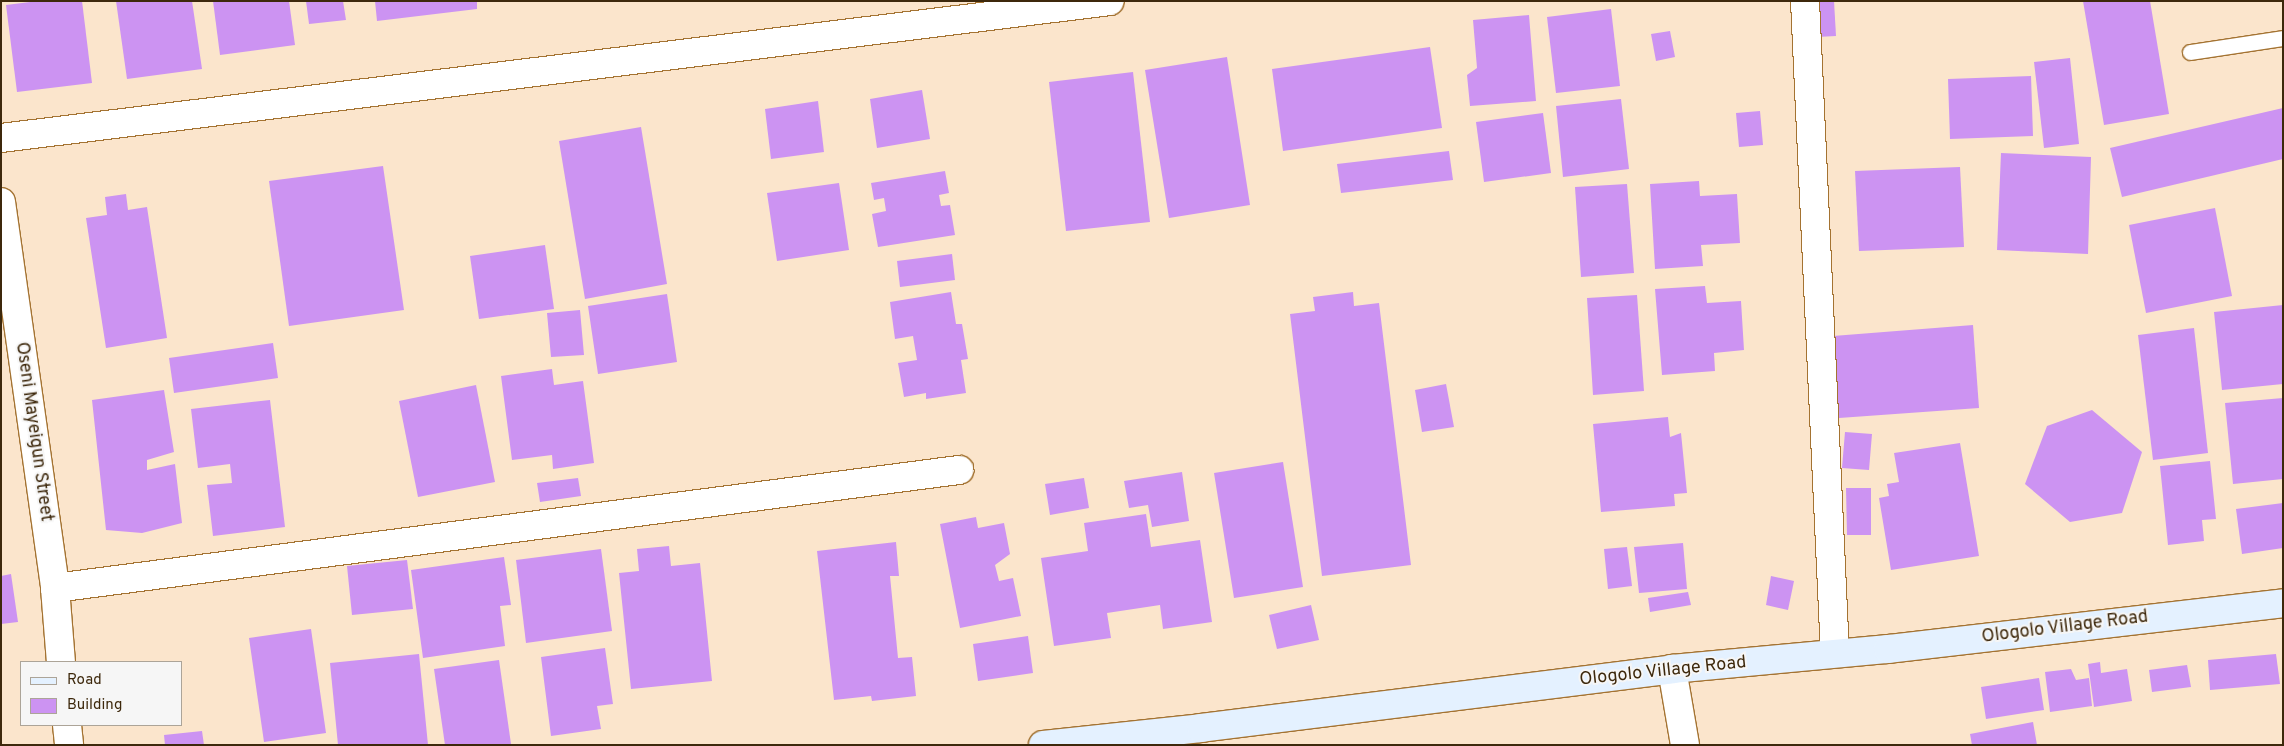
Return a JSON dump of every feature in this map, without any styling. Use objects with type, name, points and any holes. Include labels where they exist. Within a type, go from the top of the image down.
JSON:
[{"type":"street","points":[[1,138],[1110,1]]},
{"type":"street","points":[[1805,1],[1834,653]]},
{"type":"street","name":"Oseni Mayeigun Street","points":[[1,202],[55,588],[61,661]]},
{"type":"street","points":[[55,588],[958,470]]},
{"type":"street","name":"Ologolo Village Road","points":[[1043,745],[1210,728],[1672,670],[2283,604]]},
{"type":"street","points":[[1672,670],[1685,745]]},
{"type":"street","points":[[67,726],[69,745]]},
{"type":"lane","points":[[2190,52],[2283,38]]},
{"type":"building","points":[[38,1],[82,1],[92,83],[17,92],[6,5]]},
{"type":"building","points":[[116,1],[192,1],[202,69],[127,79]]},
{"type":"building","points":[[213,1],[289,1],[295,45],[220,55]]},
{"type":"building","points":[[306,1],[343,1],[346,20],[309,24]]},
{"type":"building","points":[[375,1],[477,1],[477,9],[377,21]]},
{"type":"building","points":[[1815,1],[1834,1],[1836,36],[1817,37]]},
{"type":"building","points":[[2083,1],[2150,1],[2169,114],[2104,125]]},
{"type":"building","points":[[1611,9],[1620,86],[1556,93],[1547,17]]},
{"type":"building","points":[[1529,15],[1536,101],[1470,106],[1467,75],[1477,68],[1473,20]]},
{"type":"building","points":[[1670,31],[1675,57],[1656,61],[1651,34]]},
{"type":"building","points":[[1430,47],[1442,128],[1283,151],[1272,69]]},
{"type":"building","points":[[1227,57],[1250,205],[1169,218],[1145,70]]},
{"type":"building","points":[[2070,58],[2079,144],[2044,148],[2034,62]]},
{"type":"building","points":[[1133,72],[1150,222],[1066,231],[1049,82]]},
{"type":"building","points":[[2031,76],[2033,136],[1950,139],[1948,79]]},
{"type":"building","points":[[922,90],[930,139],[877,148],[870,99]]},
{"type":"building","points":[[1621,99],[1629,169],[1563,177],[1556,106]]},
{"type":"building","points":[[818,101],[824,152],[771,159],[765,109]]},
{"type":"building","points":[[2283,108],[2283,159],[2122,197],[2110,148]]},
{"type":"building","points":[[1760,111],[1763,145],[1739,147],[1736,113]]},
{"type":"building","points":[[1543,113],[1551,173],[1484,182],[1476,122]]},
{"type":"building","points":[[641,127],[667,284],[585,299],[559,141]]},
{"type":"building","points":[[1449,151],[1453,180],[1341,193],[1337,164]]},
{"type":"building","points":[[2001,153],[2091,157],[2088,254],[1997,250]]},
{"type":"building","points":[[383,166],[404,310],[289,326],[269,181]]},
{"type":"building","points":[[1960,167],[1964,247],[1859,251],[1855,171]]},
{"type":"building","points":[[945,171],[949,193],[939,195],[941,206],[950,205],[955,235],[878,247],[872,214],[886,211],[884,198],[874,200],[871,183]]},
{"type":"building","points":[[1699,181],[1700,196],[1737,194],[1740,243],[1701,245],[1703,266],[1655,269],[1650,184]]},
{"type":"building","points":[[839,183],[849,250],[777,261],[767,193]]},
{"type":"building","points":[[1627,184],[1634,273],[1581,277],[1575,187]]},
{"type":"building","points":[[126,194],[128,210],[147,207],[167,338],[106,348],[86,218],[107,215],[105,197]]},
{"type":"building","points":[[2215,208],[2232,296],[2146,313],[2129,225]]},
{"type":"building","points":[[545,245],[554,309],[479,319],[470,256]]},
{"type":"building","points":[[952,254],[955,280],[900,287],[897,261]]},
{"type":"building","points":[[1705,286],[1707,303],[1741,301],[1744,350],[1714,353],[1715,371],[1662,375],[1655,289]]},
{"type":"building","points":[[951,292],[956,324],[962,324],[968,359],[961,360],[966,393],[926,399],[926,393],[904,397],[898,363],[917,360],[913,336],[895,339],[890,302]]},
{"type":"building","points":[[1353,292],[1354,306],[1379,303],[1411,565],[1322,576],[1290,314],[1315,311],[1313,297]]},
{"type":"building","points":[[667,294],[677,362],[598,374],[588,306]]},
{"type":"building","points":[[1637,295],[1644,391],[1593,395],[1587,298]]},
{"type":"building","points":[[2283,305],[2283,384],[2222,390],[2214,312]]},
{"type":"building","points":[[580,310],[584,355],[551,357],[547,313]]},
{"type":"building","points":[[1973,325],[1979,408],[1839,418],[1833,336]]},
{"type":"building","points":[[2194,328],[2208,453],[2153,460],[2138,335]]},
{"type":"building","points":[[273,343],[278,378],[174,393],[169,358]]},
{"type":"building","points":[[552,369],[554,385],[583,381],[594,463],[553,469],[552,455],[512,460],[501,376]]},
{"type":"building","points":[[1446,384],[1454,427],[1422,432],[1415,390]]},
{"type":"building","points":[[476,385],[495,482],[418,497],[399,401]]},
{"type":"building","points":[[164,390],[174,452],[147,460],[147,470],[175,464],[182,523],[142,533],[106,530],[92,400]]},
{"type":"building","points":[[2283,398],[2283,479],[2233,484],[2225,403]]},
{"type":"building","points":[[270,400],[285,527],[213,536],[207,485],[232,483],[230,464],[198,468],[191,409]]},
{"type":"building","points":[[2092,410],[2142,452],[2122,513],[2070,522],[2025,484],[2047,426]]},
{"type":"building","points":[[1668,417],[1670,437],[1681,433],[1687,493],[1674,494],[1675,506],[1601,512],[1593,424]]},
{"type":"building","points":[[1845,432],[1872,434],[1869,470],[1842,468]]},
{"type":"building","points":[[1960,443],[1979,556],[1891,570],[1879,498],[1889,496],[1887,484],[1899,482],[1894,453]]},
{"type":"building","points":[[2210,461],[2216,519],[2202,520],[2204,541],[2168,545],[2160,466]]},
{"type":"building","points":[[1283,462],[1303,587],[1234,598],[1214,473]]},
{"type":"building","points":[[1182,472],[1189,521],[1152,527],[1148,505],[1129,508],[1124,481]]},
{"type":"building","points":[[578,478],[581,496],[540,502],[537,483]]},
{"type":"building","points":[[1084,478],[1089,508],[1050,515],[1045,484]]},
{"type":"building","points":[[1846,488],[1871,488],[1871,535],[1847,535]]},
{"type":"building","points":[[2283,503],[2283,548],[2242,554],[2236,509]]},
{"type":"building","points":[[1146,514],[1151,547],[1200,540],[1212,622],[1163,629],[1160,605],[1107,613],[1111,638],[1054,646],[1041,558],[1088,551],[1084,523]]},
{"type":"building","points":[[976,517],[978,528],[1004,523],[1010,554],[995,565],[999,581],[1013,578],[1021,616],[960,628],[940,524]]},
{"type":"building","points":[[896,542],[899,576],[890,576],[898,658],[912,657],[916,696],[872,701],[871,696],[834,700],[817,551]]},
{"type":"building","points":[[1683,543],[1687,589],[1639,593],[1634,547]]},
{"type":"building","points":[[669,546],[671,566],[700,563],[712,681],[631,689],[619,573],[639,571],[637,549]]},
{"type":"building","points":[[1627,547],[1632,586],[1608,589],[1604,549]]},
{"type":"building","points":[[601,549],[612,631],[526,643],[516,560]]},
{"type":"building","points":[[504,557],[511,605],[500,606],[505,646],[423,658],[411,570]]},
{"type":"building","points":[[407,560],[413,609],[352,615],[347,566]]},
{"type":"building","points":[[11,574],[18,622],[1,624],[1,576]]},
{"type":"building","points":[[1771,576],[1794,581],[1788,610],[1766,605]]},
{"type":"building","points":[[1688,592],[1691,605],[1650,612],[1648,598]]},
{"type":"building","points":[[1311,605],[1319,640],[1277,649],[1269,615]]},
{"type":"building","points":[[311,629],[326,733],[264,742],[249,638]]},
{"type":"building","points":[[1028,636],[1033,673],[978,681],[973,644]]},
{"type":"building","points":[[605,648],[613,704],[597,706],[601,729],[551,736],[541,657]]},
{"type":"building","points":[[419,654],[428,745],[338,745],[330,663]]},
{"type":"building","points":[[2276,654],[2280,684],[2210,690],[2208,660]]},
{"type":"building","points":[[499,660],[511,744],[445,745],[434,669]]},
{"type":"building","points":[[2100,662],[2101,673],[2127,669],[2132,701],[2094,707],[2088,664]]},
{"type":"building","points":[[2187,665],[2191,687],[2152,692],[2149,670]]},
{"type":"building","points":[[2071,669],[2076,680],[2089,678],[2092,706],[2050,712],[2045,672]]},
{"type":"building","points":[[2039,678],[2044,710],[1986,719],[1981,687]]},
{"type":"building","points":[[2033,722],[2037,745],[1972,745],[1970,734]]},
{"type":"building","points":[[202,731],[204,745],[165,745],[164,735]]}]
